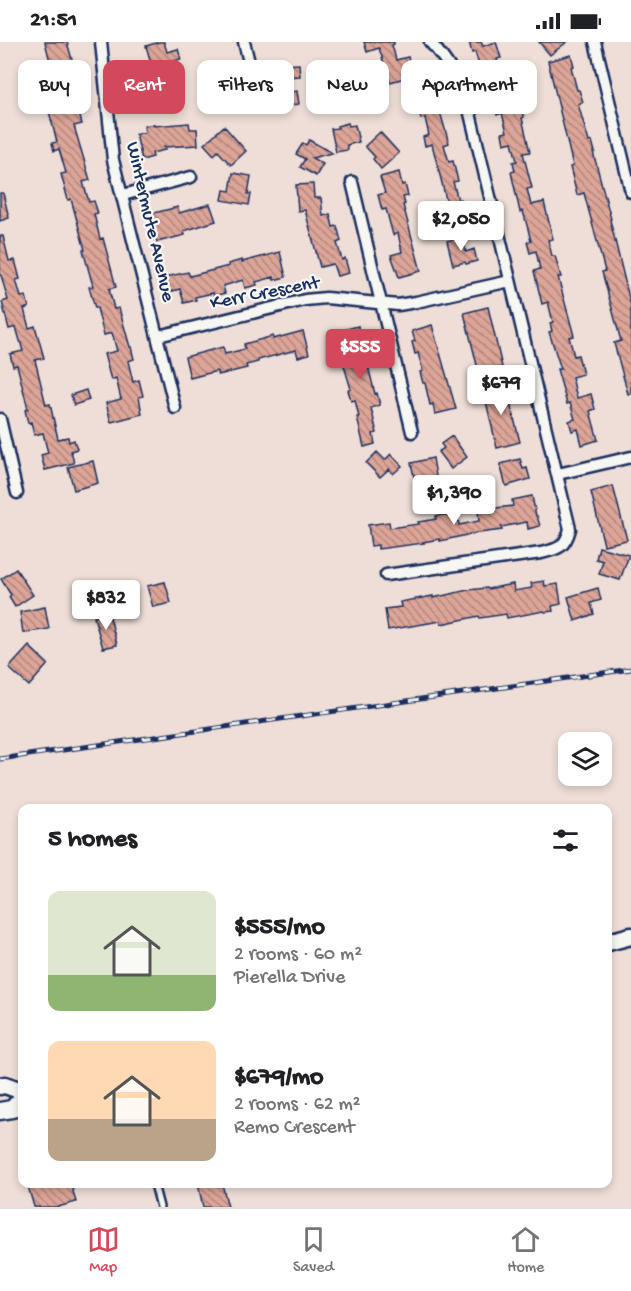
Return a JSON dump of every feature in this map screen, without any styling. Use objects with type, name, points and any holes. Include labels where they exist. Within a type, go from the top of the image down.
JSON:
[{"type":"main road","points":[[612,941],[631,936]]},
{"type":"main road","points":[[0,1086],[5,1085],[18,1090]]},
{"type":"main road","points":[[0,1112],[12,1109],[18,1103]]},
{"type":"street","name":"Wintermute Avenue","points":[[101,42],[113,160],[175,408]]},
{"type":"street","points":[[244,42],[248,60]]},
{"type":"street","points":[[386,574],[541,553],[557,549],[567,541],[570,530],[468,105],[454,72],[430,42]]},
{"type":"street","points":[[596,42],[631,192]]},
{"type":"street","points":[[123,195],[191,177]]},
{"type":"street","points":[[352,182],[412,432]]},
{"type":"street","name":"Kerr Crescent","points":[[158,336],[305,300],[326,298],[398,305],[510,281]]},
{"type":"street","points":[[0,419],[17,493]]},
{"type":"street","points":[[558,474],[631,457]]},
{"type":"lane","points":[[155,1188],[160,1207]]},
{"type":"building","points":[[45,42],[67,42],[72,60],[50,60]]},
{"type":"building","points":[[164,42],[167,52],[178,49],[181,59],[150,60],[146,46]]},
{"type":"building","points":[[364,42],[394,42],[392,45],[396,60],[408,57],[409,60],[401,60],[401,79],[390,82],[389,60],[383,60],[379,48],[367,52]]},
{"type":"building","points":[[469,42],[481,42],[483,46],[496,42],[501,58],[477,60],[475,52],[472,53]]},
{"type":"building","points":[[539,42],[567,42],[550,55]]},
{"type":"building","points":[[571,55],[574,66],[571,67],[583,102],[578,104],[589,142],[592,141],[595,152],[593,152],[631,306],[631,394],[628,394],[614,343],[621,341],[602,272],[605,271],[584,193],[577,195],[570,167],[573,166],[548,61]]},
{"type":"building","points":[[294,64],[299,64],[300,76],[294,76]]},
{"type":"building","points":[[294,91],[297,91],[299,104],[294,105]]},
{"type":"building","points":[[50,114],[79,114],[82,124],[74,126],[90,180],[83,182],[89,202],[94,201],[98,213],[94,214],[100,239],[103,238],[116,287],[109,289],[114,309],[119,308],[131,347],[134,359],[128,361],[133,382],[139,380],[143,396],[139,397],[142,414],[111,422],[106,403],[121,399],[116,378],[111,380],[104,354],[117,351],[112,333],[104,335],[97,308],[95,308],[89,287],[93,286],[83,250],[85,250],[71,199],[68,200],[61,174],[66,173],[59,149],[54,151],[52,143],[57,142]]},
{"type":"building","points":[[420,114],[441,114],[449,143],[444,145],[449,162],[453,161],[458,181],[453,182],[458,200],[461,199],[468,227],[456,230],[453,218],[443,221],[439,205],[447,203],[432,144],[425,146],[423,137],[429,135],[425,118],[421,119]]},
{"type":"building","points":[[502,114],[523,114],[522,118],[530,152],[523,153],[532,188],[527,189],[531,205],[544,202],[553,239],[548,240],[561,277],[558,277],[574,336],[569,337],[574,356],[578,355],[583,374],[572,377],[577,398],[591,394],[595,409],[590,411],[598,440],[582,445],[578,429],[572,431],[569,421],[575,419],[570,403],[567,404],[557,369],[561,369],[549,332],[552,331],[550,323],[553,322],[548,302],[542,304],[534,271],[540,269],[536,251],[530,253],[527,242],[531,241],[523,211],[520,212],[511,172],[515,171],[513,162],[517,161],[512,142],[504,144],[502,133],[507,132]]},
{"type":"building","points":[[189,123],[190,129],[197,129],[198,145],[164,147],[165,150],[152,153],[153,157],[142,160],[136,134],[146,132],[144,126]]},
{"type":"building","points":[[348,123],[349,126],[355,125],[359,142],[347,145],[348,150],[336,152],[331,129]]},
{"type":"building","points":[[224,126],[246,151],[231,165],[218,151],[214,155],[204,144]]},
{"type":"building","points":[[380,132],[399,153],[381,169],[373,159],[375,157],[365,146]]},
{"type":"building","points":[[309,140],[332,153],[312,158],[323,164],[316,176],[300,167],[305,159],[296,154],[303,143],[306,145]]},
{"type":"building","points":[[399,172],[408,196],[403,197],[405,204],[403,205],[421,271],[399,277],[391,255],[402,252],[398,233],[393,235],[386,209],[382,210],[378,195],[385,193],[380,177]]},
{"type":"building","points":[[233,173],[251,176],[249,205],[222,200],[224,190],[230,191]]},
{"type":"building","points":[[313,184],[314,198],[321,198],[323,216],[330,214],[333,227],[337,226],[341,241],[337,243],[342,260],[345,258],[349,273],[337,276],[333,264],[320,267],[305,210],[298,211],[296,185]]},
{"type":"building","points":[[0,193],[3,193],[9,218],[0,221]]},
{"type":"building","points":[[210,204],[216,221],[184,231],[185,235],[157,242],[150,214],[178,207],[179,213]]},
{"type":"building","points":[[0,236],[3,236],[9,261],[15,260],[20,279],[16,280],[21,297],[26,296],[29,307],[24,309],[29,328],[35,326],[44,358],[35,360],[46,405],[50,404],[58,439],[68,437],[69,442],[74,440],[77,449],[71,451],[74,463],[45,470],[41,455],[48,453],[43,433],[34,435],[31,422],[28,423],[25,410],[28,409],[17,365],[13,366],[10,354],[23,351],[16,327],[9,329],[2,302],[8,300],[0,275]]},
{"type":"building","points":[[462,237],[466,252],[474,249],[477,261],[453,265],[447,241]]},
{"type":"building","points":[[280,252],[286,277],[274,280],[274,277],[245,288],[243,280],[223,286],[225,293],[195,297],[196,300],[184,303],[180,289],[169,292],[165,277],[188,272],[190,276],[229,266],[228,264],[242,260],[242,262]]},
{"type":"building","points":[[488,307],[502,367],[479,373],[464,313]]},
{"type":"building","points":[[432,325],[456,409],[435,414],[433,404],[430,405],[425,383],[423,383],[420,372],[423,371],[418,353],[415,354],[412,342],[415,341],[412,331]]},
{"type":"building","points":[[358,326],[361,337],[364,336],[371,365],[368,366],[380,405],[371,408],[377,433],[373,434],[375,444],[364,447],[355,400],[351,401],[348,390],[351,389],[336,339],[341,338],[339,331]]},
{"type":"building","points":[[303,331],[309,354],[298,357],[296,350],[258,360],[258,362],[246,365],[247,368],[218,375],[217,371],[190,378],[185,357],[223,347],[225,354],[245,349],[244,344]]},
{"type":"building","points":[[505,383],[520,442],[497,448],[483,389]]},
{"type":"building","points":[[86,390],[89,400],[74,405],[71,395]]},
{"type":"building","points":[[452,436],[467,457],[451,469],[438,452],[444,448],[441,444]]},
{"type":"building","points":[[377,452],[385,460],[391,454],[402,466],[393,474],[389,469],[380,477],[366,463]]},
{"type":"building","points":[[433,458],[439,494],[427,497],[424,485],[416,486],[411,463]]},
{"type":"building","points":[[520,459],[523,469],[527,468],[530,479],[506,486],[500,464]]},
{"type":"building","points":[[93,461],[98,483],[74,490],[68,467]]},
{"type":"building","points":[[613,486],[627,540],[604,545],[591,492]]},
{"type":"building","points":[[532,496],[540,526],[528,529],[527,522],[501,527],[502,530],[440,541],[440,539],[378,549],[378,545],[371,546],[368,525],[389,522],[390,528],[419,524],[418,522],[436,519],[436,516],[457,513],[459,525],[479,521],[478,510],[513,506],[512,500]]},
{"type":"building","points":[[599,547],[629,555],[620,580],[599,574],[603,561],[596,559]]},
{"type":"building","points":[[16,569],[33,595],[15,607],[1,579]]},
{"type":"building","points":[[544,581],[545,586],[558,584],[561,604],[552,606],[553,611],[507,618],[506,614],[480,618],[479,616],[441,624],[441,621],[388,630],[385,609],[401,607],[400,602],[513,584],[514,591],[532,588],[531,583]]},
{"type":"building","points":[[165,582],[171,603],[153,607],[147,586]]},
{"type":"building","points":[[598,588],[601,600],[591,603],[594,614],[575,621],[568,597]]},
{"type":"building","points":[[45,607],[49,629],[23,633],[20,612]]},
{"type":"building","points":[[109,613],[117,645],[103,648],[94,617]]},
{"type":"building","points":[[29,646],[48,664],[29,686],[9,668]]},
{"type":"building","points":[[29,1188],[72,1188],[76,1202],[58,1207],[34,1207]]},
{"type":"building","points":[[199,1188],[223,1188],[228,1207],[203,1207]]},
{"type":"railway","points":[[0,759],[631,669]]}]
